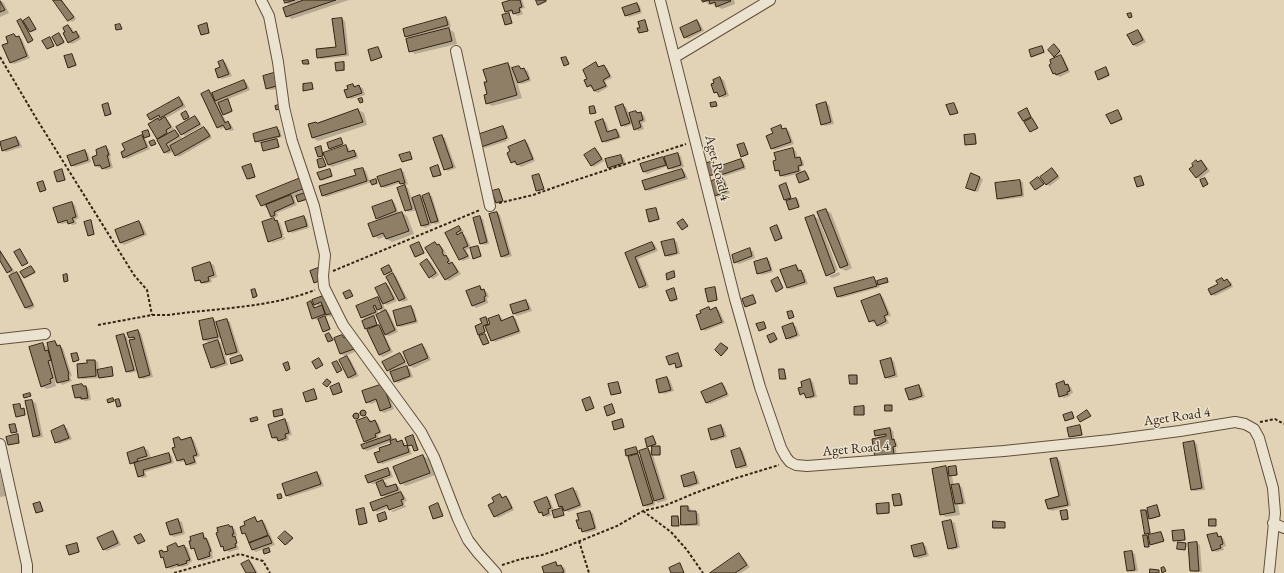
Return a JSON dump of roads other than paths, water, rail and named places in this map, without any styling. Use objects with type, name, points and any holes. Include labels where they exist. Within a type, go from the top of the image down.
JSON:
[{"type":"street","points":[[261,0],[269,16],[278,62],[284,107],[292,141],[314,206],[325,255],[323,276],[324,287],[343,325],[421,432],[434,457],[458,519],[468,540],[494,570]]},
{"type":"street","name":"Aget Road 4","points":[[660,0],[735,299],[760,387],[781,448],[790,462],[796,465],[807,466],[1004,451],[1102,441],[1235,422],[1245,424],[1254,429],[1258,438],[1273,488],[1275,513],[1274,523]]},
{"type":"street","points":[[675,57],[770,0]]},
{"type":"street","points":[[456,51],[490,206]]},
{"type":"street","points":[[0,339],[45,334]]},
{"type":"street","points":[[0,444],[27,565],[27,573]]},
{"type":"street","points":[[1269,573],[1274,523],[1284,528]]}]
